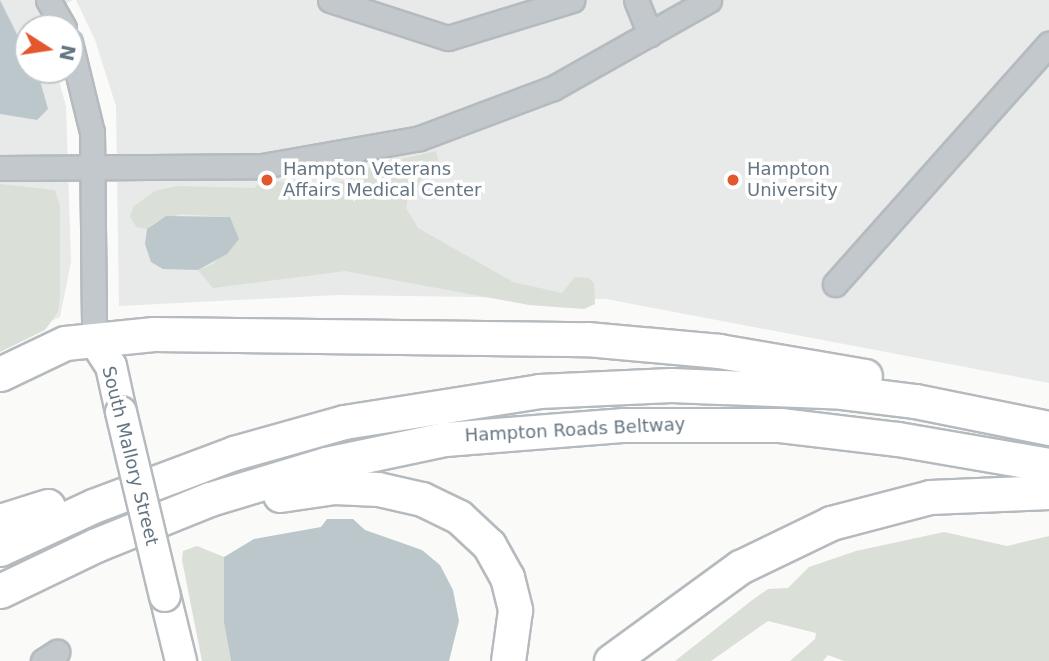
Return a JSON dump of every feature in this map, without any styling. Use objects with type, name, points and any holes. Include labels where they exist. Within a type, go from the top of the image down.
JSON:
[{"type":"highway","points":[[0,374],[55,347],[154,334],[343,335],[650,343],[785,360],[1049,413]]},
{"type":"highway","name":"Hampton Roads Beltway","points":[[0,549],[174,473],[295,436],[484,398],[601,386],[671,385],[842,392],[915,401],[1049,428]]},
{"type":"highway","name":"Hampton Roads Beltway","points":[[0,591],[96,545],[210,499],[326,464],[445,439],[636,424],[780,425],[898,439],[1049,465]]},
{"type":"highway","points":[[0,521],[226,441],[295,436]]},
{"type":"highway","points":[[0,600],[176,527],[251,502],[334,487],[377,489],[441,507],[489,545],[512,592],[515,628],[508,661]]},
{"type":"highway","points":[[611,661],[740,567],[831,523],[930,497],[1049,492]]},
{"type":"main road","name":"South Mallory Street","points":[[94,340],[111,366],[181,661]]},
{"type":"street","points":[[330,0],[448,38],[572,0]]},
{"type":"street","points":[[636,0],[650,34]]},
{"type":"street","points":[[0,168],[262,166],[356,153],[420,138],[517,105],[709,0]]},
{"type":"street","points":[[835,284],[1049,44]]},
{"type":"street","points":[[82,84],[87,101],[94,167],[94,340]]},
{"type":"shaded area","points":[[0,0],[73,0],[47,14],[14,14],[14,28]]},
{"type":"shaded area","points":[[0,0],[14,28],[14,84],[41,84],[48,109],[37,120],[0,114]]},
{"type":"shaded area","name":"Hampton University","points":[[76,0],[1049,0],[1049,383],[606,299],[338,295],[119,306],[116,106],[95,40]]},
{"type":"shaded area","points":[[41,84],[60,84],[66,106],[71,262],[60,317],[0,344],[0,114],[37,120]]},
{"type":"shaded area","points":[[436,151],[439,165],[409,190],[406,208],[418,228],[513,282],[562,293],[575,277],[589,278],[594,283],[595,304],[584,309],[529,305],[345,271],[213,288],[198,270],[213,264],[239,239],[230,217],[181,214],[157,221],[147,229],[136,227],[130,216],[134,206],[155,191],[177,186],[254,188],[262,181],[273,181],[325,186],[357,177],[372,166]]},
{"type":"shaded area","points":[[0,184],[55,190],[60,206],[60,297],[58,312],[45,330],[0,352]]},
{"type":"shaded area","points":[[166,216],[230,217],[239,239],[227,254],[198,270],[163,269],[151,262],[145,244],[147,229]]},
{"type":"shaded area","points":[[327,519],[353,519],[365,530],[422,550],[440,565],[453,590],[459,621],[449,661],[231,661],[224,623],[224,557],[254,539],[321,527]]},
{"type":"shaded area","points":[[944,532],[1007,546],[1049,536],[1049,661],[844,661],[828,655],[823,661],[790,661],[815,639],[816,633],[768,621],[711,661],[675,661],[768,589],[788,588],[809,567],[856,551]]},
{"type":"shaded area","points":[[197,546],[224,557],[224,623],[231,661],[202,661],[182,560],[183,551]]},
{"type":"place","name":"Hampton Veterans Affairs Medical Center","points":[[267,180]]},
{"type":"place","name":"Hampton University","points":[[733,180]]}]
